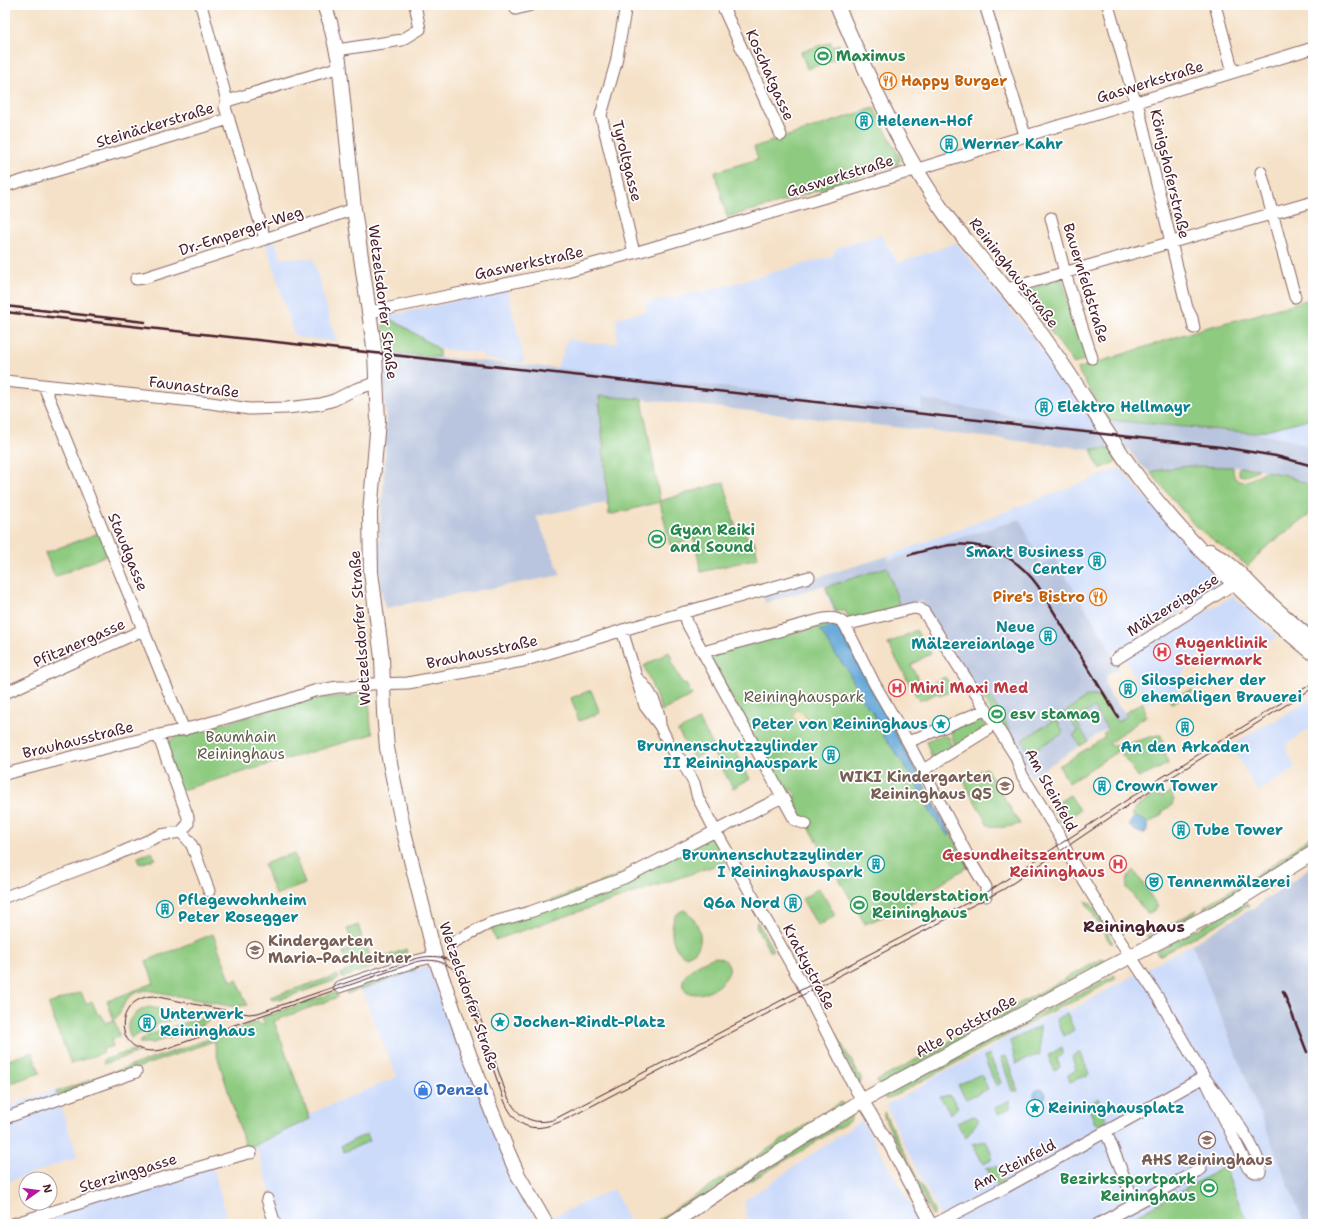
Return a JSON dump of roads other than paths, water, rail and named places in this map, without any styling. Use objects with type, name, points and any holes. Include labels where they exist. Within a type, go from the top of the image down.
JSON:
[{"type":"main road","name":"Wetzelsdorfer Straße","points":[[324,5],[337,50],[340,67],[354,209],[375,353],[378,421],[370,513],[371,572],[382,658],[387,748],[404,832],[435,958],[507,1150],[518,1175],[546,1224]]},
{"type":"main road","name":"Reininghausstraße","points":[[837,5],[860,59],[892,125],[949,219],[1031,320],[1064,365],[1139,478],[1195,544],[1240,581],[1256,591],[1313,642]]},
{"type":"main road","name":"Reininghausstraße","points":[[1240,581],[1265,613],[1313,653]]},
{"type":"main road","name":"Alte Poststraße","points":[[1284,870],[1297,853],[1313,843]]},
{"type":"main road","name":"Alte Poststraße","points":[[671,1224],[764,1162],[863,1100],[1228,906],[1284,870],[1296,865],[1313,852]]},
{"type":"street","points":[[201,5],[227,101]]},
{"type":"street","points":[[337,50],[402,40],[420,29],[415,5]]},
{"type":"street","points":[[516,9],[531,5]]},
{"type":"street","name":"Tyroltgasse","points":[[626,5],[616,63],[601,115],[634,253]]},
{"type":"street","name":"Koschatgasse","points":[[722,5],[781,135]]},
{"type":"street","points":[[985,5],[1025,135]]},
{"type":"street","name":"Königshoferstraße","points":[[1108,5],[1136,101],[1186,308],[1192,318],[1194,328]]},
{"type":"street","points":[[1215,5],[1233,72]]},
{"type":"street","name":"Gaswerkstraße","points":[[370,312],[578,269],[1313,48]]},
{"type":"street","name":"Steinäckerstraße","points":[[5,186],[229,119],[225,107],[227,101],[340,67]]},
{"type":"street","points":[[229,119],[265,240]]},
{"type":"street","points":[[1261,172],[1295,296]]},
{"type":"street","points":[[1007,289],[1157,246],[1171,244],[1313,202]]},
{"type":"street","name":"Dr.-Emperger-Weg","points":[[136,279],[144,278],[265,240],[354,209]]},
{"type":"street","name":"Bauernfeldstraße","points":[[1051,218],[1065,273],[1092,358]]},
{"type":"street","name":"Faunastraße","points":[[5,381],[211,403],[249,409],[287,408],[321,404],[334,400],[356,389],[376,383]]},
{"type":"street","name":"Staudgasse","points":[[44,386],[184,730]]},
{"type":"street","name":"Brauhausstraße","points":[[5,774],[158,735],[184,730],[314,691],[371,684],[408,683],[523,661],[622,630],[809,577]]},
{"type":"street","name":"Mälzereigasse","points":[[1116,658],[1240,581]]},
{"type":"street","name":"Am Steinfeld","points":[[845,625],[905,609],[914,608],[920,609],[924,612],[1016,757],[1022,775],[1061,838],[1068,854],[1115,933],[1159,999],[1204,1077],[1248,1168],[1254,1172],[1260,1172],[1261,1168],[1256,1153],[1204,1077]]},
{"type":"street","points":[[684,612],[688,624],[795,820],[806,824]]},
{"type":"street","points":[[703,652],[827,618],[836,618],[840,620],[845,625],[874,683],[908,742],[972,864],[986,887],[986,896]]},
{"type":"street","name":"Pfitznergasse","points":[[5,693],[143,630]]},
{"type":"street","name":"Kratkystraße","points":[[622,630],[638,679],[648,690],[654,702],[660,726],[673,752],[682,761],[698,798],[716,832],[800,980],[863,1100],[890,1146],[931,1224]]},
{"type":"street","points":[[908,742],[985,710]]},
{"type":"street","points":[[924,772],[987,730]]},
{"type":"street","points":[[5,897],[104,860],[161,835],[181,832],[188,824],[188,817],[158,735]]},
{"type":"street","points":[[452,943],[490,923],[530,912],[624,878],[782,797]]},
{"type":"street","points":[[181,832],[193,848],[209,891]]},
{"type":"street","points":[[340,987],[424,958],[435,958]]},
{"type":"street","points":[[5,1118],[136,1072]]},
{"type":"street","name":"Am Steinfeld","points":[[935,1224],[1006,1187],[1204,1077]]},
{"type":"street","points":[[1106,1132],[1135,1204]]},
{"type":"street","name":"Sterzinggasse","points":[[13,1224],[118,1191],[251,1153]]},
{"type":"street","points":[[1098,1224],[1201,1169]]},
{"type":"street","points":[[267,1199],[275,1224]]},
{"type":"water","points":[[837,626],[950,834],[949,836],[931,813],[906,767],[884,737],[872,711],[864,703],[847,669],[835,654],[820,630]]},
{"type":"water","points":[[1134,817],[1146,822],[1148,826],[1145,833],[1138,832],[1130,826],[1129,824]]},
{"type":"water","points":[[1042,1089],[1045,1090],[1045,1100],[1038,1101],[1035,1100],[1034,1093],[1035,1090]]},
{"type":"tram line","points":[[1313,683],[1148,786],[986,893],[553,1120],[530,1120],[524,1117],[514,1107],[506,1093],[466,977],[456,965],[444,958],[430,956],[415,959],[258,1013],[249,1014],[229,1011],[153,996],[140,999],[130,1007],[125,1016],[123,1027],[126,1037],[134,1046],[146,1050],[162,1050],[416,962],[430,960],[436,961],[448,965],[458,973],[462,979],[504,1100],[511,1114],[520,1122],[529,1127],[539,1128],[550,1125],[584,1110],[1004,889],[1151,790],[1313,688]]},
{"type":"railway","points":[[5,306],[145,322]]},
{"type":"railway","points":[[5,312],[1221,447],[1276,456],[1313,466]]},
{"type":"railway","points":[[909,555],[935,548],[964,544],[989,549],[1021,567],[1038,586],[1118,717]]},
{"type":"railway","points":[[1283,991],[1307,1052]]},
{"type":"place","name":"Maximus","points":[[823,56]]},
{"type":"place","name":"Happy Burger","points":[[888,81]]},
{"type":"place","name":"Helenen-Hof","points":[[864,121]]},
{"type":"place","name":"Werner Kahr","points":[[949,144]]},
{"type":"place","name":"Elektro Hellmayr","points":[[1044,407]]},
{"type":"place","name":"Gyan Reiki and Sound","points":[[657,539]]},
{"type":"place","name":"Smart Business Center","points":[[1097,561]]},
{"type":"place","name":"Pire's Bistro","points":[[1098,597]]},
{"type":"place","name":"Neue Mälzereianlage","points":[[1048,636]]},
{"type":"place","name":"Augenklinik Steiermark","points":[[1162,652]]},
{"type":"place","name":"Mini Maxi Med","points":[[897,688]]},
{"type":"place","name":"Silospeicher der ehemaligen Brauerei","points":[[1128,689]]},
{"type":"place","name":"esv stamag","points":[[997,714]]},
{"type":"place","name":"Peter von Reininghaus","points":[[941,724]]},
{"type":"place","name":"An den Arkaden","points":[[1185,727]]},
{"type":"place","name":"Brunnenschutzzylinder II Reininghauspark","points":[[831,755]]},
{"type":"place","name":"WIKI Kindergarten Reininghaus Q5","points":[[1005,786]]},
{"type":"place","name":"Crown Tower","points":[[1102,786]]},
{"type":"place","name":"Tube Tower","points":[[1181,830]]},
{"type":"place","name":"Brunnenschutzzylinder I Reininghauspark","points":[[876,864]]},
{"type":"place","name":"Gesundheitszentrum Reininghaus","points":[[1118,864]]},
{"type":"place","name":"Tennenmälzerei","points":[[1154,882]]},
{"type":"place","name":"Q6a Nord","points":[[793,903]]},
{"type":"place","name":"Boulderstation Reininghaus","points":[[859,905]]},
{"type":"place","name":"Pflegewohnheim Peter Rosegger","points":[[165,909]]},
{"type":"place","name":"Kindergarten Maria-Pachleitner","points":[[255,950]]},
{"type":"place","name":"Jochen-Rindt-Platz","points":[[500,1022]]},
{"type":"place","name":"Unterwerk Reininghaus","points":[[147,1023]]},
{"type":"place","name":"Denzel","points":[[423,1090]]},
{"type":"place","name":"Reininghausplatz","points":[[1035,1108]]},
{"type":"place","name":"AHS Reininghaus","points":[[1207,1140]]},
{"type":"place","name":"Bezirkssportpark Reininghaus","points":[[1209,1188]]},
{"type":"district","name":"Reininghaus","points":[[1134,926]]},
{"type":"park label","name":"Reininghauspark","points":[[804,697]]},
{"type":"park label","name":"Baumhain Reininghaus","points":[[241,746]]}]
